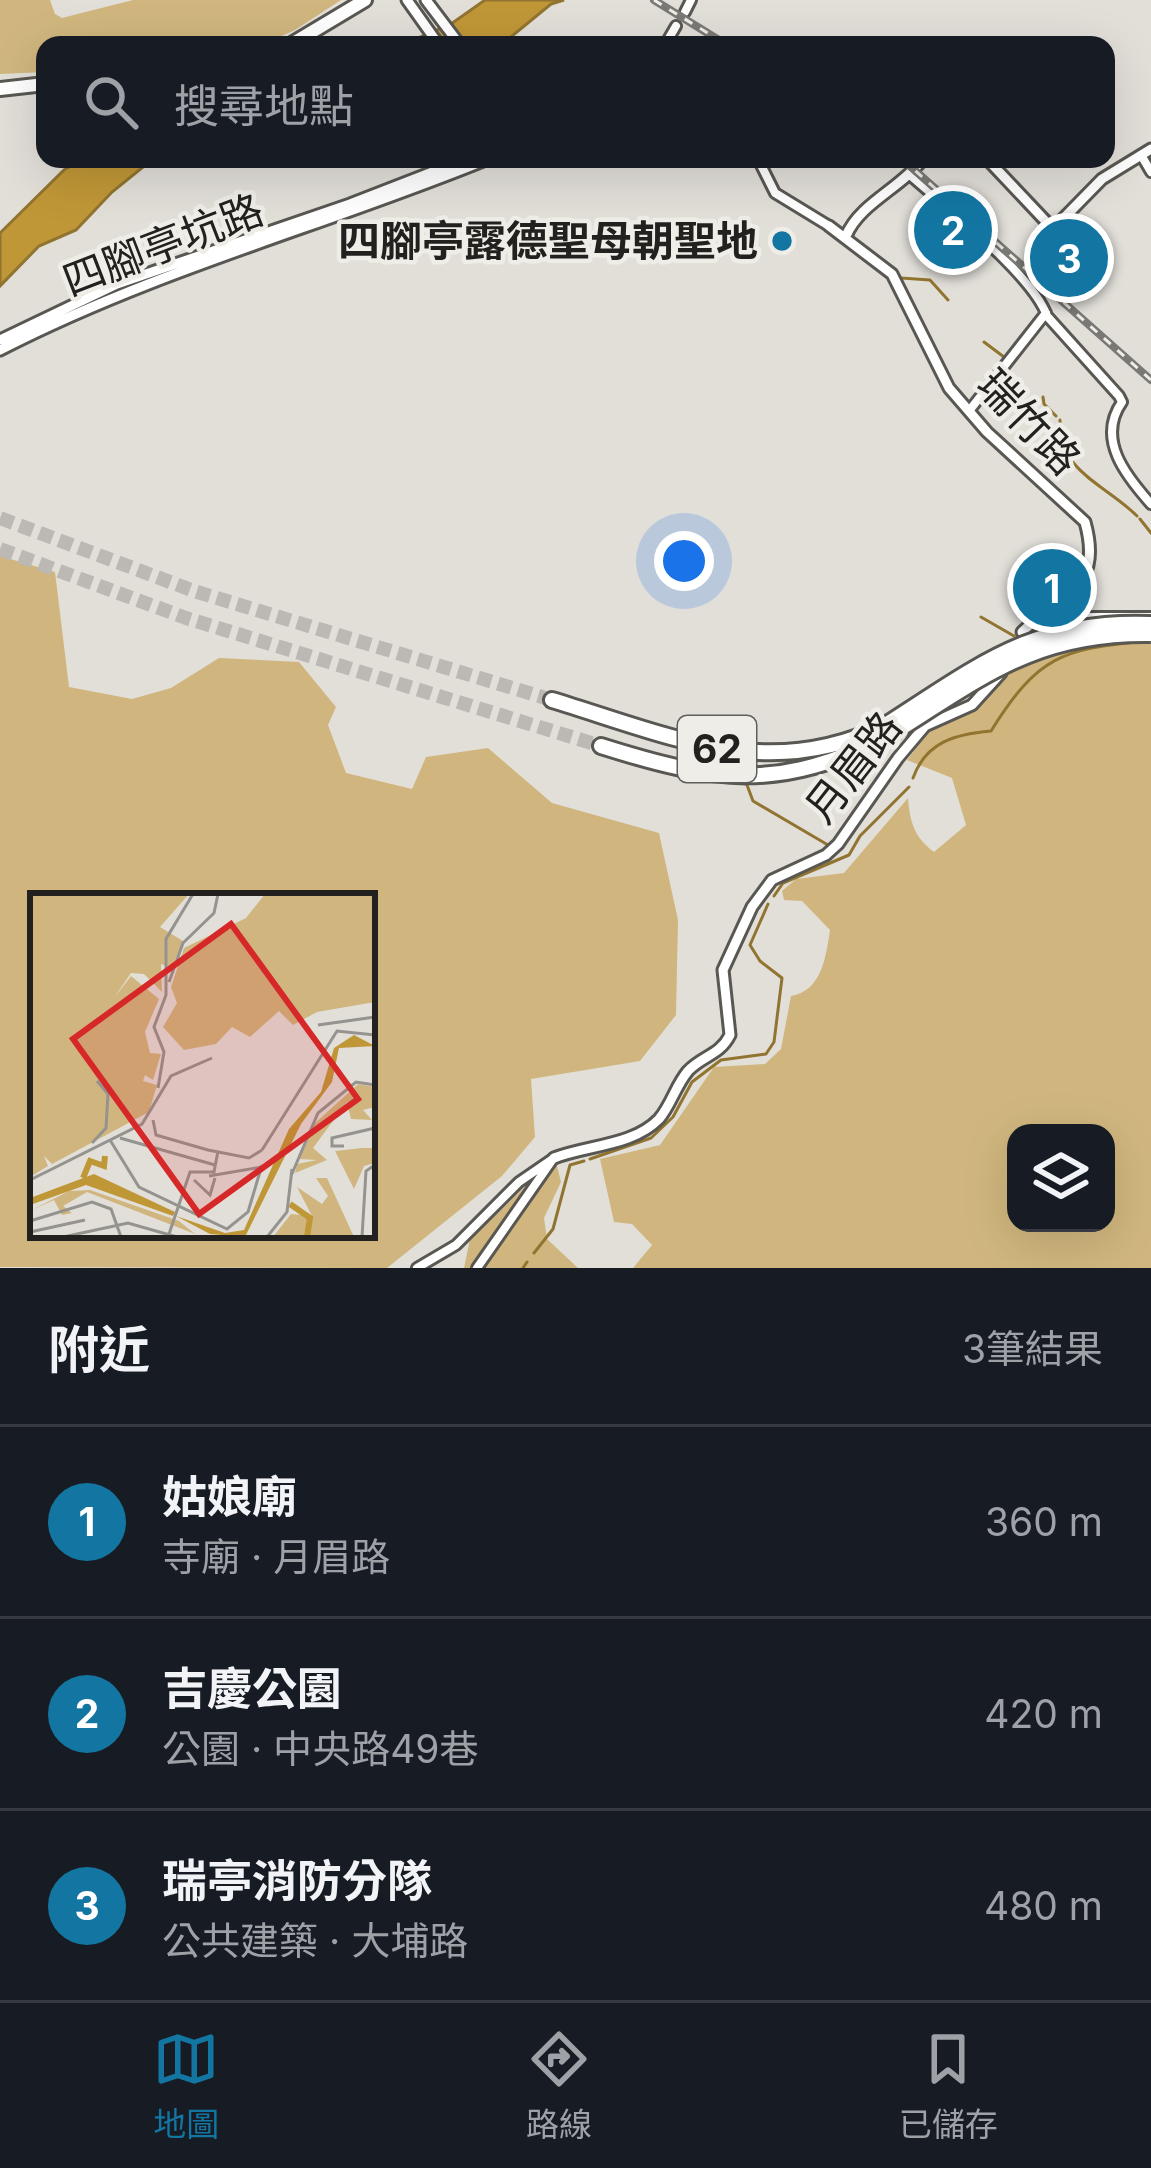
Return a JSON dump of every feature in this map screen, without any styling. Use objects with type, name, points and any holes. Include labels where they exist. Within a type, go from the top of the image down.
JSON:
[{"type":"highway","name":"62","points":[[552,700],[707,747],[760,754],[825,748],[887,730],[1004,650],[1030,639],[1084,626],[1151,621]]},
{"type":"highway","name":"62","points":[[601,746],[691,772],[749,777],[802,770],[836,760],[1034,650],[1086,637],[1151,634]]},
{"type":"main road","points":[[305,36],[365,0]]},
{"type":"main road","points":[[0,89],[36,85]]},
{"type":"street","points":[[406,0],[432,36]]},
{"type":"street","points":[[426,0],[453,36]]},
{"type":"street","points":[[685,12],[691,0]]},
{"type":"street","points":[[670,36],[676,26]]},
{"type":"street","points":[[995,168],[1053,229],[1102,179],[1146,152],[1151,172]]},
{"type":"street","name":"四腳亭坑路","points":[[0,340],[117,284],[443,168]]},
{"type":"street","name":"四腳亭坑路","points":[[0,350],[135,286],[463,168]]},
{"type":"street","name":"瑞竹路","points":[[762,168],[775,193],[846,236],[892,274],[940,373],[968,411],[1084,522],[1088,533],[1081,586],[1046,609],[1020,636]]},
{"type":"street","points":[[829,226],[849,223],[916,168],[1007,262],[1119,396],[1122,402],[1113,414],[1111,429],[1117,458],[1151,504]]},
{"type":"street","points":[[846,236],[849,223]]},
{"type":"street","points":[[968,411],[1046,313]]},
{"type":"street","points":[[1020,636],[1084,617],[1151,621]]},
{"type":"street","name":"月眉路","points":[[554,1158],[631,1138],[661,1117],[692,1066],[712,1056],[730,1035],[723,970],[762,890],[788,870],[826,855],[925,726],[972,705],[1001,673]]},
{"type":"street","points":[[416,1268],[457,1246],[519,1182],[554,1158]]},
{"type":"street","points":[[477,1268],[554,1158]]},
{"type":"shaded area","points":[[0,0],[50,0],[55,14],[62,18],[133,0],[341,0],[282,36],[36,36],[36,72],[0,74]]},
{"type":"shaded area","points":[[485,0],[564,0],[551,4],[512,36],[423,36],[451,24]]},
{"type":"shaded area","points":[[142,168],[76,230],[39,246],[0,286],[0,233],[65,169]]},
{"type":"shaded area","points":[[0,556],[55,572],[69,687],[132,699],[171,688],[219,658],[299,662],[336,707],[328,725],[346,773],[412,789],[426,757],[488,748],[552,803],[659,833],[678,920],[676,1015],[640,1061],[531,1079],[535,1137],[502,1176],[387,1268],[0,1267]]},
{"type":"shaded area","points":[[1104,638],[1151,642],[1151,1268],[633,1268],[652,1245],[632,1224],[614,1222],[600,1159],[660,1145],[714,1067],[765,1064],[781,1049],[791,996],[816,980],[830,930],[802,901],[784,900],[782,891],[796,879],[844,873],[908,798],[914,828],[934,852],[966,825],[952,778],[907,760],[937,721],[974,708],[1002,676],[1041,655]]},
{"type":"shaded area","points":[[556,1162],[561,1182],[544,1218],[547,1239],[578,1268],[464,1268],[471,1234]]},
{"type":"waterway","points":[[901,278],[930,280],[948,300]]},
{"type":"waterway","points":[[984,342],[1004,357]]},
{"type":"waterway","points":[[1043,397],[1056,416]]},
{"type":"waterway","points":[[1060,420],[1062,438],[1075,465],[1137,516]]},
{"type":"waterway","points":[[1140,519],[1151,533]]},
{"type":"waterway","points":[[981,617],[1014,636]]},
{"type":"waterway","points":[[913,778],[926,756],[943,742],[991,731],[1023,686],[1054,661],[1093,648],[1147,641]]},
{"type":"waterway","points":[[747,785],[753,801],[828,845]]},
{"type":"waterway","points":[[774,896],[783,883],[849,855],[860,836],[909,787]]},
{"type":"waterway","points":[[590,1159],[651,1138],[673,1117],[692,1082],[721,1060],[766,1054],[774,1042],[782,978],[760,961],[750,945],[768,904]]},
{"type":"waterway","points":[[534,1253],[553,1229],[570,1165],[584,1161]]},
{"type":"waterway","points":[[523,1268],[527,1262]]},
{"type":"tunnel","points":[[0,518],[194,591],[552,700]]},
{"type":"tunnel","points":[[0,549],[186,618],[601,746]]},
{"type":"railway","points":[[654,0],[712,36]]},
{"type":"railway","points":[[912,168],[1151,380]]},
{"type":"place","name":"吉慶公園","points":[[953,230]]},
{"type":"place","name":"四腳亭露德聖母朝聖地","points":[[782,241]]},
{"type":"place","name":"瑞亭消防分隊","points":[[1069,258]]},
{"type":"place","name":"姑娘廟","points":[[1052,588]]}]
